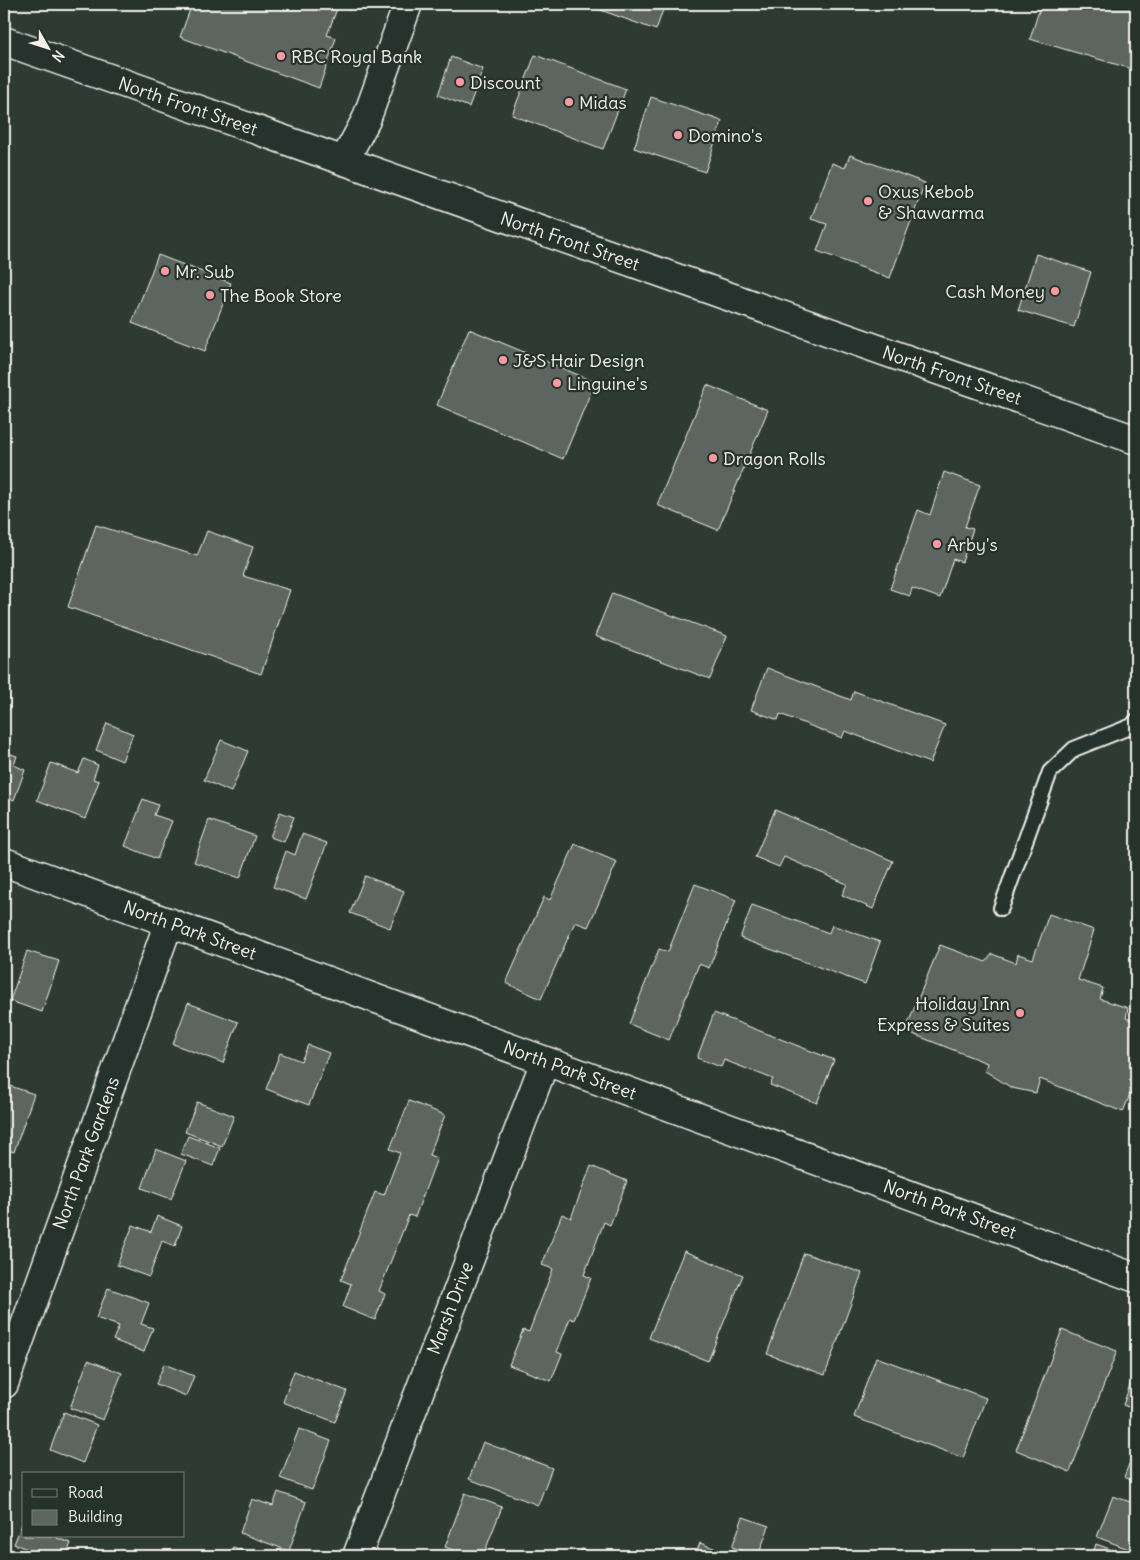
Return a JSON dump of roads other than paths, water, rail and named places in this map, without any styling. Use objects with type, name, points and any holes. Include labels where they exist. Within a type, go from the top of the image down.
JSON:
[{"type":"street","points":[[344,161],[366,120],[408,4]]},
{"type":"street","name":"North Front Street","points":[[4,41],[1136,440]]},
{"type":"street","name":"North Park Street","points":[[4,862],[1136,1278]]},
{"type":"street","name":"North Park Gardens","points":[[4,1384],[169,922]]},
{"type":"street","name":"Marsh Drive","points":[[357,1556],[545,1061]]},
{"type":"lane","points":[[1000,908],[1050,772],[1074,749],[1132,726],[1136,721]]},
{"type":"place","name":"RBC Royal Bank","points":[[281,56]]},
{"type":"place","name":"Discount","points":[[460,82]]},
{"type":"place","name":"Midas","points":[[569,102]]},
{"type":"place","name":"Domino's","points":[[678,135]]},
{"type":"place","name":"Oxus Kebob & Shawarma","points":[[868,201]]},
{"type":"place","name":"Mr. Sub","points":[[165,271]]},
{"type":"place","name":"Cash Money","points":[[1055,291]]},
{"type":"place","name":"The Book Store","points":[[210,295]]},
{"type":"place","name":"J&S Hair Design","points":[[503,360]]},
{"type":"place","name":"Linguine's","points":[[557,383]]},
{"type":"place","name":"Dragon Rolls","points":[[713,458]]},
{"type":"place","name":"Arby's","points":[[937,544]]},
{"type":"place","name":"Holiday Inn Express & Suites","points":[[1020,1013]]}]
